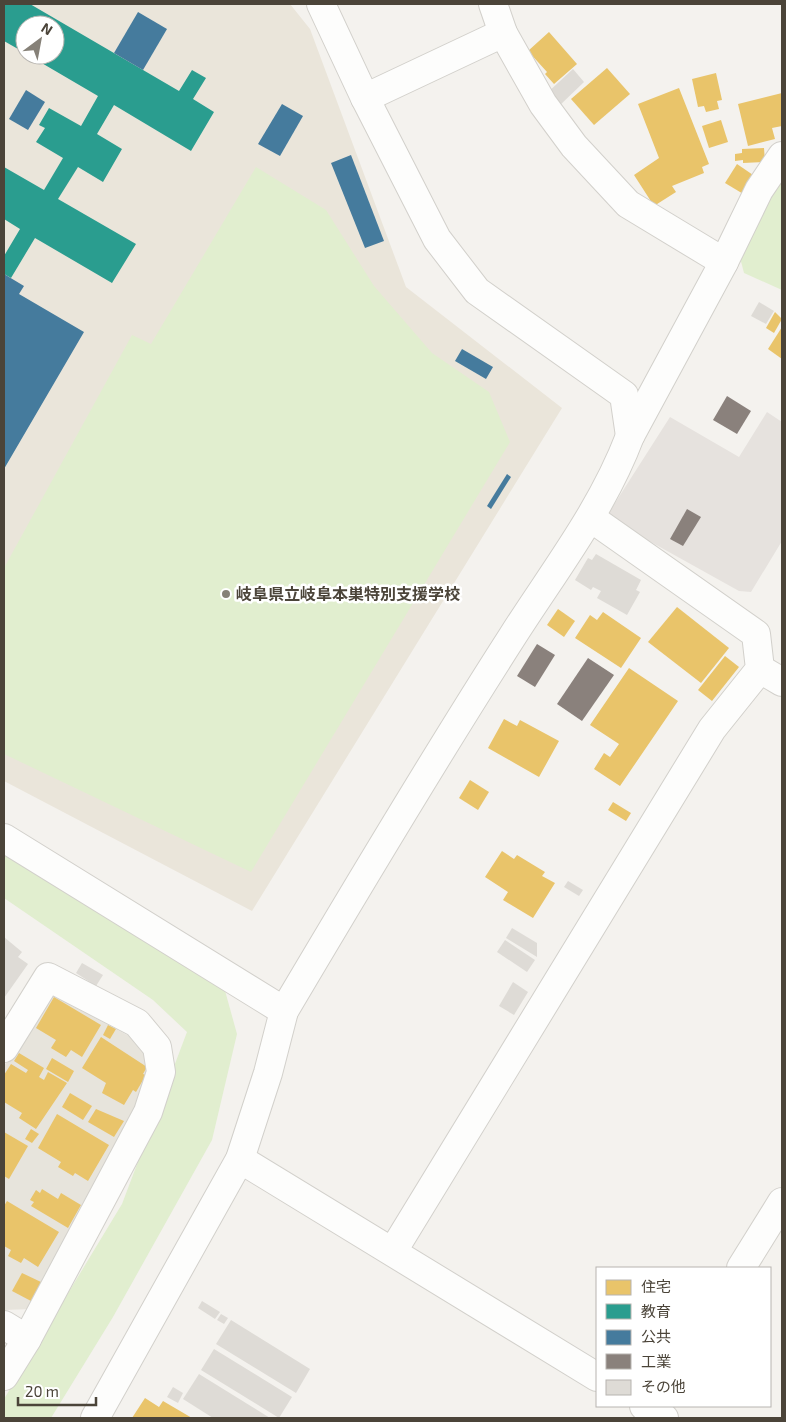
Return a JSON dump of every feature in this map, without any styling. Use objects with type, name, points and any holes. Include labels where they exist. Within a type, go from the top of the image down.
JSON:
[{"type":"street","points":[[321,4],[365,98],[437,239],[477,291],[624,395],[630,436]]},
{"type":"street","points":[[494,4],[503,33],[543,104],[574,146],[628,204],[724,262]]},
{"type":"street","points":[[365,98],[503,33]]},
{"type":"street","points":[[95,1418],[240,1159],[268,1072],[284,1011],[511,638],[590,518],[619,466],[630,436],[724,262],[759,190],[782,156]]},
{"type":"street","points":[[393,1251],[712,729],[771,676],[756,634],[590,518]]},
{"type":"street","points":[[4,838],[284,1011]]},
{"type":"street","points":[[4,1048],[48,977],[137,1023],[157,1047],[161,1072],[148,1112],[27,1339],[4,1376]]},
{"type":"street","points":[[240,1159],[596,1376]]},
{"type":"street","points":[[742,1267],[782,1202]]},
{"type":"street","points":[[4,1324],[27,1339]]},
{"type":"shaded area","name":"岐阜県立岐阜本巣特別支援学校","points":[[4,4],[290,4],[310,29],[406,287],[562,408],[252,911],[4,781]]},
{"type":"shaded area","points":[[767,412],[782,422],[782,541],[751,592],[739,591],[615,522],[608,514],[670,417],[739,457]]},
{"type":"shaded area","points":[[49,994],[131,1037],[147,1055],[152,1068],[145,1095],[30,1309],[4,1310],[4,1066]]},
{"type":"green space","name":"岐阜県立岐阜本巣特別支援学校","points":[[256,167],[326,210],[374,286],[432,353],[489,392],[510,442],[251,872],[4,754],[4,568],[132,335],[151,344]]},
{"type":"green space","points":[[782,174],[782,290],[744,273],[737,246]]},
{"type":"green space","points":[[4,852],[224,987],[237,1034],[212,1140],[113,1317],[51,1418],[4,1418],[4,1399],[122,1204],[187,1032],[153,1000],[4,898]]},
{"type":"building: 住宅","points":[[549,32],[577,64],[554,84],[545,74],[547,72],[528,51]]},
{"type":"building: 住宅","points":[[607,68],[630,94],[594,125],[571,99]]},
{"type":"building: 住宅","points":[[716,73],[722,100],[717,101],[719,109],[706,112],[704,106],[698,107],[692,79]]},
{"type":"building: 住宅","points":[[679,88],[709,164],[702,167],[704,173],[672,186],[676,192],[654,206],[634,175],[659,158],[638,104]]},
{"type":"building: 住宅","points":[[782,93],[782,126],[772,128],[775,139],[748,146],[738,104]]},
{"type":"building: 住宅","points":[[721,120],[728,142],[709,148],[702,126]]},
{"type":"building: 住宅","points":[[764,148],[765,162],[743,163],[743,160],[735,161],[735,154],[742,153],[742,149]]},
{"type":"building: 住宅","points":[[737,164],[756,177],[745,195],[725,183]]},
{"type":"building: 住宅","points":[[775,312],[782,319],[774,333],[766,328]]},
{"type":"building: 住宅","points":[[782,327],[782,359],[768,349]]},
{"type":"building: 住宅","points":[[677,607],[729,648],[701,683],[648,642]]},
{"type":"building: 住宅","points":[[558,609],[575,621],[564,637],[547,625]]},
{"type":"building: 住宅","points":[[603,612],[641,638],[621,668],[575,638],[590,615],[597,620]]},
{"type":"building: 住宅","points":[[725,656],[739,667],[712,701],[698,690]]},
{"type":"building: 住宅","points":[[629,668],[678,701],[620,786],[594,769],[604,753],[610,757],[619,744],[590,725]]},
{"type":"building: 住宅","points":[[504,719],[517,726],[520,720],[559,741],[539,777],[488,748]]},
{"type":"building: 住宅","points":[[470,780],[489,792],[478,810],[459,798]]},
{"type":"building: 住宅","points":[[613,802],[631,813],[626,821],[608,810]]},
{"type":"building: 住宅","points":[[502,851],[514,859],[517,855],[545,872],[542,876],[555,883],[533,918],[503,900],[508,892],[485,877]]},
{"type":"building: 住宅","points":[[54,997],[101,1025],[82,1057],[71,1050],[66,1057],[51,1048],[56,1040],[36,1028]]},
{"type":"building: 住宅","points":[[108,1025],[116,1029],[110,1039],[103,1035]]},
{"type":"building: 住宅","points":[[101,1037],[147,1067],[143,1074],[146,1075],[136,1092],[133,1090],[124,1105],[102,1093],[106,1083],[82,1068]]},
{"type":"building: 住宅","points":[[19,1053],[44,1068],[39,1077],[44,1080],[48,1072],[67,1083],[36,1129],[19,1118],[22,1113],[4,1102],[4,1075],[11,1064],[26,1073],[28,1070],[14,1061]]},
{"type":"building: 住宅","points":[[52,1058],[74,1071],[68,1082],[46,1069]]},
{"type":"building: 住宅","points":[[70,1093],[92,1106],[83,1120],[62,1107]]},
{"type":"building: 住宅","points":[[96,1109],[124,1121],[114,1137],[88,1122]]},
{"type":"building: 住宅","points":[[57,1114],[109,1145],[88,1181],[75,1173],[73,1176],[58,1167],[61,1162],[38,1148]]},
{"type":"building: 住宅","points":[[31,1129],[39,1134],[32,1143],[25,1139]]},
{"type":"building: 住宅","points":[[4,1132],[28,1146],[9,1179],[4,1176]]},
{"type":"building: 住宅","points":[[42,1189],[58,1199],[61,1193],[81,1205],[68,1228],[31,1206],[34,1202],[30,1200],[36,1190],[40,1193]]},
{"type":"building: 住宅","points":[[7,1201],[59,1232],[38,1267],[24,1258],[21,1263],[8,1256],[11,1250],[4,1246],[4,1206]]},
{"type":"building: 住宅","points":[[22,1273],[41,1282],[31,1301],[12,1291]]},
{"type":"building: 住宅","points":[[145,1398],[159,1407],[163,1401],[192,1418],[132,1418]]},
{"type":"building: 教育","points":[[4,4],[30,4],[49,15],[15,15],[15,47],[4,41]]},
{"type":"building: 教育","points":[[65,24],[179,91],[192,70],[206,78],[193,99],[214,112],[191,151],[114,105],[97,134],[122,149],[103,182],[78,167],[58,199],[136,244],[112,283],[35,238],[11,278],[4,274],[4,256],[20,229],[4,219],[4,167],[44,190],[63,158],[36,142],[45,128],[39,125],[49,108],[81,126],[98,96],[45,65],[65,65]]},
{"type":"building: 公共","points":[[138,12],[167,29],[143,70],[114,53]]},
{"type":"building: 公共","points":[[26,90],[45,102],[28,130],[9,119]]},
{"type":"building: 公共","points":[[282,104],[303,116],[280,156],[258,144]]},
{"type":"building: 公共","points":[[351,155],[384,241],[365,248],[331,163]]},
{"type":"building: 公共","points":[[4,274],[24,286],[19,294],[84,332],[4,469]]},
{"type":"building: 公共","points":[[462,349],[493,367],[486,379],[455,361]]},
{"type":"building: 公共","points":[[507,474],[511,477],[491,509],[487,506]]},
{"type":"building: 工業","points":[[727,396],[751,411],[737,434],[713,420]]},
{"type":"building: 工業","points":[[687,509],[701,517],[683,546],[670,539]]},
{"type":"building: 工業","points":[[537,644],[555,655],[535,687],[517,676]]},
{"type":"building: 工業","points":[[588,658],[614,675],[582,721],[557,704]]},
{"type":"building: その他","points":[[573,69],[584,82],[558,107],[546,94]]},
{"type":"building: その他","points":[[759,302],[774,311],[766,324],[751,316]]},
{"type":"building: その他","points":[[596,554],[641,580],[636,590],[640,592],[627,615],[597,598],[601,591],[593,587],[591,590],[575,580],[588,558],[592,560]]},
{"type":"building: その他","points":[[568,881],[583,890],[579,896],[564,887]]},
{"type":"building: その他","points":[[512,928],[537,943],[537,957],[506,938]]},
{"type":"building: その他","points":[[4,937],[22,952],[18,957],[28,964],[4,998]]},
{"type":"building: その他","points":[[505,940],[535,960],[527,972],[497,952]]},
{"type":"building: その他","points":[[82,963],[103,975],[96,986],[76,973]]},
{"type":"building: その他","points":[[513,982],[528,992],[514,1015],[499,1006]]},
{"type":"building: その他","points":[[202,1301],[220,1312],[215,1319],[198,1308]]},
{"type":"building: その他","points":[[221,1314],[228,1318],[224,1324],[217,1320]]},
{"type":"building: その他","points":[[231,1320],[310,1369],[296,1393],[216,1344]]},
{"type":"building: その他","points":[[214,1349],[292,1397],[279,1418],[201,1370]]},
{"type":"building: その他","points":[[199,1374],[270,1418],[213,1418],[183,1399]]},
{"type":"building: その他","points":[[173,1387],[183,1393],[178,1403],[167,1397]]},
{"type":"place","name":"岐阜県立岐阜本巣特別支援学校","points":[[226,594]]}]
